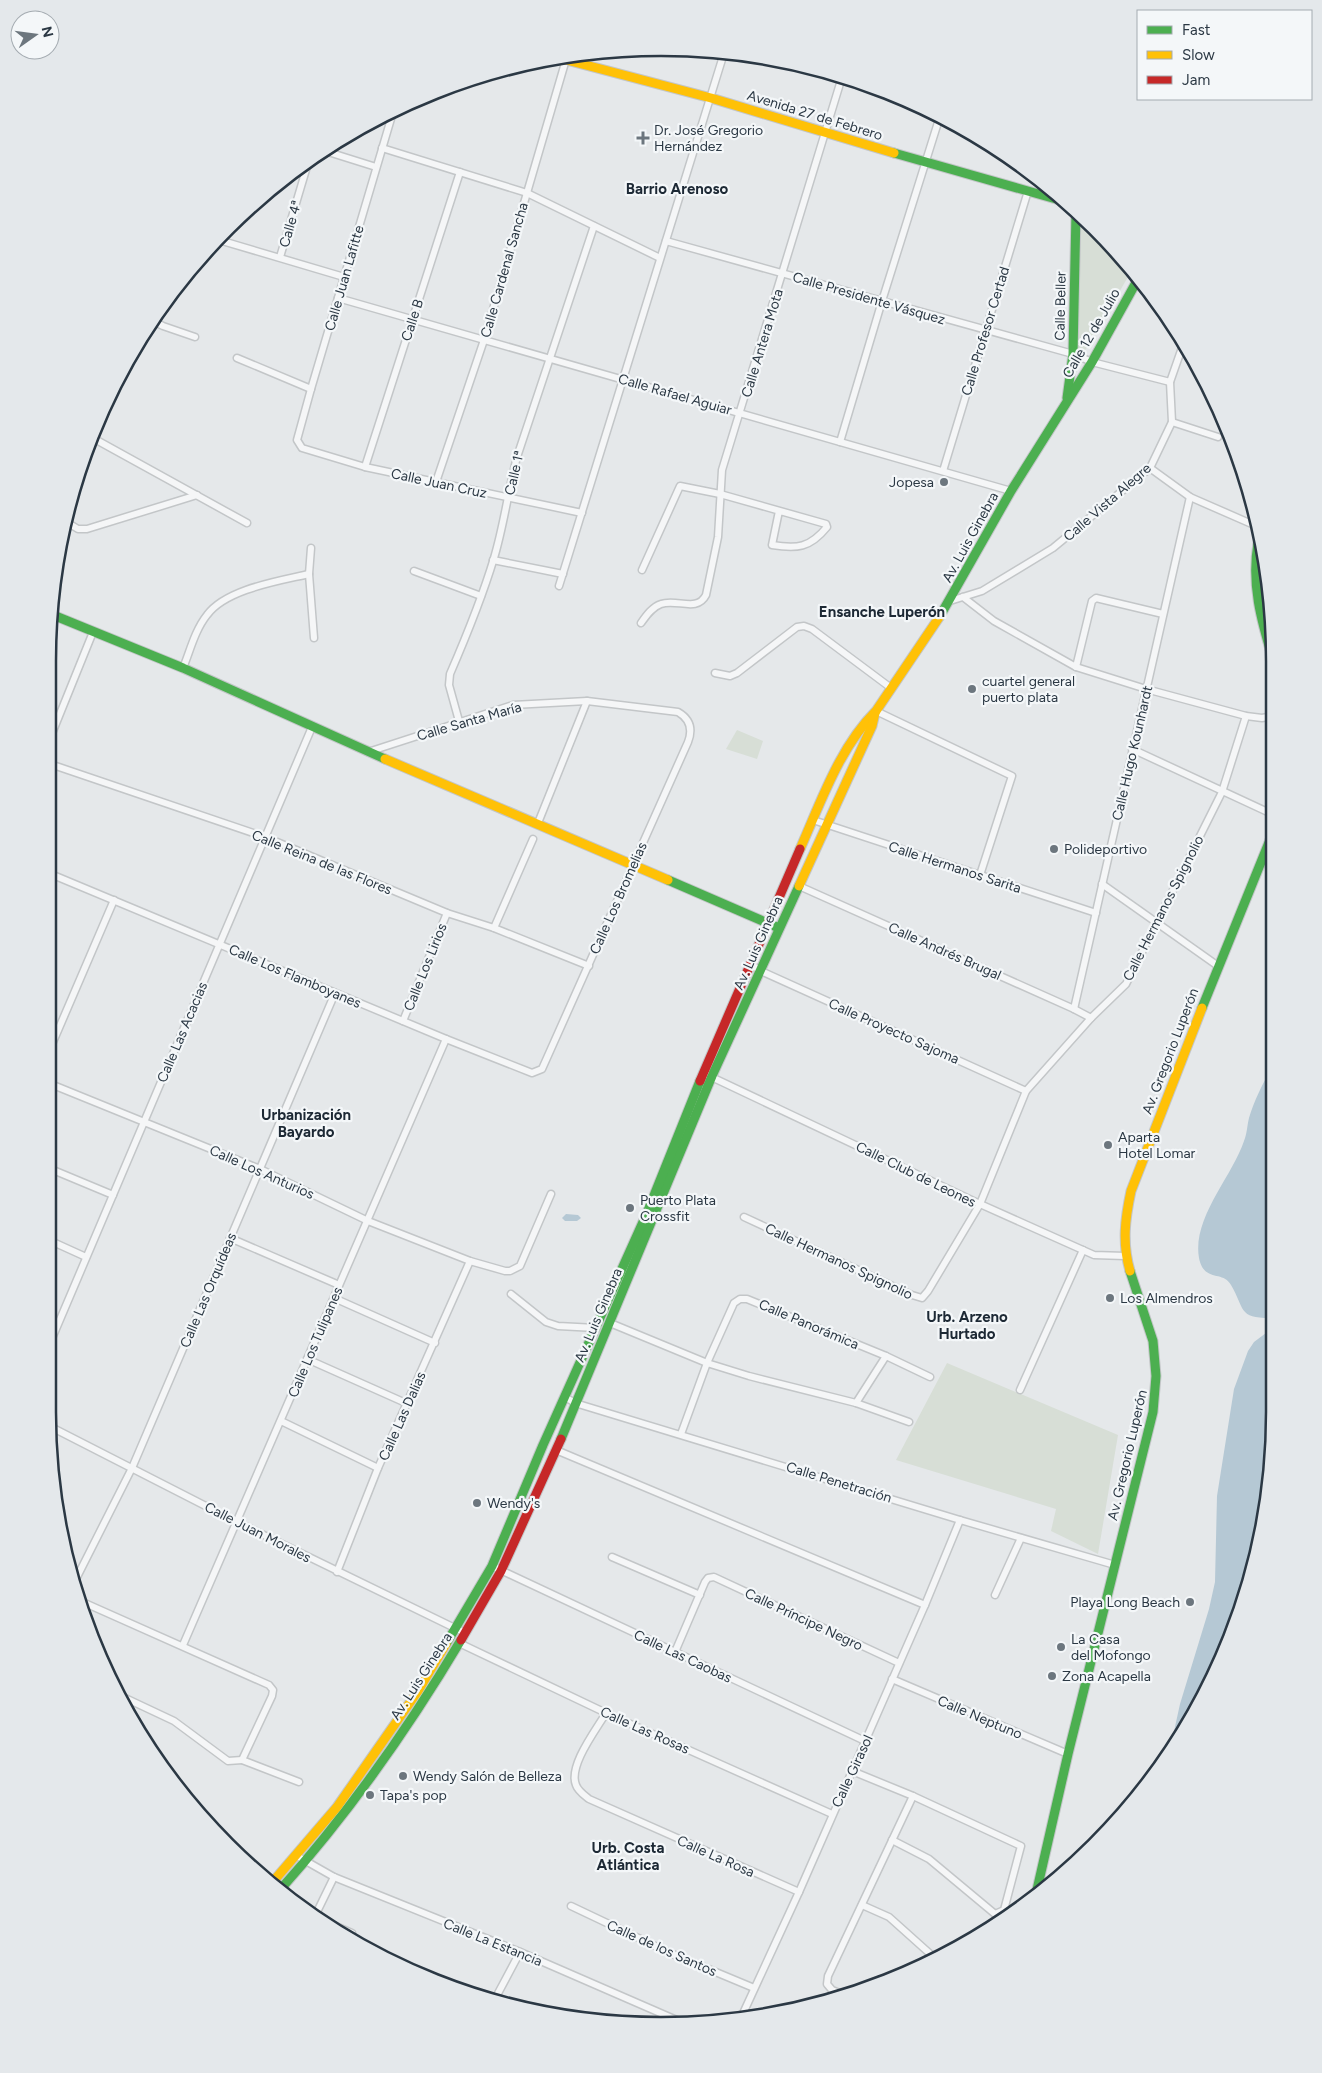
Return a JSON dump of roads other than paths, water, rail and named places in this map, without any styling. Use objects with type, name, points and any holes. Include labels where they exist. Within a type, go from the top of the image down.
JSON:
[{"type":"street","points":[[559,586],[722,60]]},
{"type":"street","name":"Avenida 27 de Febrero","points":[[578,62],[710,98],[926,163],[1049,197]]},
{"type":"street","name":"Calle Cardenal Sancha","points":[[436,482],[484,340],[562,65]]},
{"type":"street","name":"Calle Antera Mota","points":[[640,624],[654,607],[662,603],[695,604],[704,599],[718,538],[722,470],[840,84]]},
{"type":"street","name":"Calle Juan Lafitte","points":[[298,445],[297,440],[311,389],[390,121]]},
{"type":"street","points":[[840,442],[938,124]]},
{"type":"street","points":[[382,148],[527,193],[660,258]]},
{"type":"street","points":[[333,153],[376,167]]},
{"type":"street","name":"Calle 4ª","points":[[280,257],[305,172]]},
{"type":"street","name":"Calle B","points":[[365,467],[460,172]]},
{"type":"street","name":"Calle Profesor Certad","points":[[943,471],[1028,191]]},
{"type":"street","name":"Calle Beller","points":[[1067,400],[1073,354],[1076,221]]},
{"type":"street","name":"Calle 1ª","points":[[459,721],[448,680],[493,560],[506,511],[517,457],[594,226]]},
{"type":"street","name":"Calle Presidente Vásquez","points":[[666,241],[1073,354],[1092,362]]},
{"type":"street","points":[[225,242],[344,277]]},
{"type":"street","name":"Calle 12 de Julio","points":[[1067,400],[1092,362],[1135,285]]},
{"type":"street","name":"Calle Rafael Aguiar","points":[[338,298],[1011,491]]},
{"type":"street","points":[[159,324],[195,337]]},
{"type":"street","name":"Calle Vista Alegre","points":[[950,601],[982,591],[1053,548],[1150,468],[1172,422],[1170,382],[1181,352]]},
{"type":"street","points":[[237,358],[311,389]]},
{"type":"street","points":[[1092,362],[1170,382]]},
{"type":"street","name":"Av. Luis Ginebra","points":[[276,1878],[337,1807],[418,1691],[492,1566],[646,1213],[767,922],[835,772],[864,724],[876,711],[950,601],[1011,491],[1067,400]]},
{"type":"street","points":[[1172,422],[1218,437]]},
{"type":"street","points":[[98,441],[247,523]]},
{"type":"street","name":"Calle Juan Cruz","points":[[298,445],[302,448],[365,467],[582,514]]},
{"type":"street","points":[[1150,468],[1190,497],[1249,523]]},
{"type":"street","points":[[642,570],[678,488],[682,486],[720,494],[826,524],[827,527],[815,539],[801,546],[794,548],[772,544],[779,511]]},
{"type":"street","points":[[72,525],[78,529],[87,529],[197,495]]},
{"type":"street","name":"Calle Hugo Kounhardt","points":[[1074,1009],[1190,497]]},
{"type":"street","points":[[311,548],[309,574],[314,638]]},
{"type":"street","points":[[1256,555],[1254,570],[1256,595],[1264,626]]},
{"type":"street","points":[[493,560],[563,574]]},
{"type":"street","points":[[414,571],[481,596]]},
{"type":"street","points":[[183,668],[206,615],[217,605],[257,587],[309,574]]},
{"type":"street","points":[[963,597],[994,622],[1076,667],[1146,689],[1246,716],[1266,717]]},
{"type":"street","points":[[1076,667],[1092,601],[1096,598],[1163,614]]},
{"type":"street","points":[[58,617],[183,668],[368,752],[633,863],[779,928]]},
{"type":"street","points":[[715,673],[730,676],[737,673],[797,627],[804,626],[812,629],[891,688]]},
{"type":"street","points":[[56,724],[93,632]]},
{"type":"street","points":[[538,823],[587,701]]},
{"type":"street","name":"Calle Santa María","points":[[368,752],[513,705],[587,701],[678,712],[688,721]]},
{"type":"street","points":[[876,711],[1012,776],[980,875]]},
{"type":"street","name":"Av. Luis Ginebra","points":[[284,1885],[305,1862],[355,1798],[391,1748],[459,1643],[501,1571],[556,1450],[712,1076],[872,726],[876,711]]},
{"type":"street","name":"Calle Hermanos Spignolio","points":[[744,1217],[922,1298],[980,1204],[1026,1091],[1090,1018],[1126,984],[1222,792],[1246,716]]},
{"type":"street","name":"Calle Los Bromelias","points":[[538,1072],[542,1069],[690,735],[688,721]]},
{"type":"street","name":"Calle Las Acacias","points":[[56,1328],[312,727]]},
{"type":"street","points":[[1132,749],[1266,811]]},
{"type":"street","name":"Calle Reina de las Flores","points":[[56,766],[265,837],[447,913],[494,928],[588,966]]},
{"type":"street","name":"Calle Hermanos Sarita","points":[[813,820],[1096,913]]},
{"type":"street","points":[[494,928],[533,839]]},
{"type":"street","name":"Av. Gregorio Luperón","points":[[1038,1885],[1068,1754],[1153,1412],[1157,1384],[1156,1358],[1148,1320],[1125,1256],[1124,1226],[1131,1191],[1218,966],[1266,850]]},
{"type":"street","name":"Calle Los Flamboyanes","points":[[56,876],[446,1039],[532,1073],[538,1072]]},
{"type":"street","points":[[1102,884],[1218,966]]},
{"type":"street","name":"Calle Andrés Brugal","points":[[799,886],[1074,1009],[1090,1018]]},
{"type":"street","points":[[56,1035],[114,900]]},
{"type":"street","name":"Calle Los Lirios","points":[[403,1021],[447,913]]},
{"type":"street","name":"Calle Proyecto Sajoma","points":[[750,964],[761,971],[1026,1091]]},
{"type":"street","name":"Calle Las Orquídeas","points":[[79,1574],[132,1468],[335,993]]},
{"type":"street","name":"Calle Los Tulipanes","points":[[183,1645],[446,1039]]},
{"type":"street","name":"Calle Club de Leones","points":[[703,1073],[980,1204],[1094,1255],[1125,1256]]},
{"type":"street","name":"Calle Los Anturios","points":[[56,1085],[260,1169],[368,1220],[470,1261],[510,1271],[520,1266],[551,1194]]},
{"type":"street","points":[[56,1171],[113,1195]]},
{"type":"street","points":[[230,1238],[339,1286]]},
{"type":"street","points":[[56,1243],[86,1257]]},
{"type":"street","points":[[1020,1390],[1083,1250]]},
{"type":"street","name":"Calle Las Dalias","points":[[337,1572],[378,1468],[470,1261]]},
{"type":"street","points":[[511,1294],[546,1322],[558,1326],[596,1328]]},
{"type":"street","points":[[334,1298],[435,1343]]},
{"type":"street","name":"Calle Panorámica","points":[[681,1434],[707,1362],[734,1303],[740,1299],[747,1299],[886,1356],[930,1377]]},
{"type":"street","points":[[56,1316],[60,1318]]},
{"type":"street","points":[[610,1322],[707,1362],[749,1376],[856,1403],[909,1422]]},
{"type":"street","points":[[856,1403],[886,1356]]},
{"type":"street","points":[[307,1359],[408,1404]]},
{"type":"street","name":"Calle Penetración","points":[[565,1397],[575,1403],[1115,1565]]},
{"type":"street","points":[[281,1421],[378,1468]]},
{"type":"street","name":"Calle Juan Morales","points":[[57,1430],[337,1572],[465,1633]]},
{"type":"street","points":[[556,1450],[925,1605]]},
{"type":"street","name":"Calle Girasol","points":[[744,2011],[866,1741],[960,1520]]},
{"type":"street","points":[[995,1595],[1021,1538]]},
{"type":"street","points":[[612,1557],[700,1595],[675,1652]]},
{"type":"street","name":"Calle Las Caobas","points":[[492,1566],[866,1741]]},
{"type":"street","name":"Calle Príncipe Negro","points":[[700,1595],[708,1578],[714,1577],[899,1663]]},
{"type":"street","points":[[87,1604],[183,1645],[269,1685],[273,1690],[272,1696],[242,1760]]},
{"type":"street","name":"Calle Las Rosas","points":[[459,1643],[606,1713],[832,1814]]},
{"type":"street","name":"Calle Neptuno","points":[[892,1679],[1068,1754]]},
{"type":"street","points":[[130,1700],[174,1721],[228,1761],[242,1760],[299,1782]]},
{"type":"street","name":"Calle La Rosa","points":[[606,1713],[577,1763],[574,1772],[575,1784],[579,1792],[589,1799],[799,1892]]},
{"type":"street","points":[[852,1771],[913,1796],[1021,1846],[1004,1910]]},
{"type":"street","points":[[835,1991],[827,1984],[828,1976],[913,1796]]},
{"type":"street","points":[[892,1840],[928,1859],[995,1914],[1004,1910]]},
{"type":"street","name":"Calle La Estancia","points":[[297,1856],[334,1877],[520,1952],[669,2017]]},
{"type":"street","points":[[318,1910],[334,1877]]},
{"type":"street","points":[[862,1904],[889,1917],[929,1953]]},
{"type":"street","name":"Calle de los Santos","points":[[571,1906],[670,1953],[754,1988]]},
{"type":"street","points":[[498,1994],[520,1952]]},
{"type":"water","points":[[1266,1078],[1266,1318],[1247,1314],[1228,1281],[1205,1271],[1201,1266],[1199,1258],[1198,1243],[1207,1213],[1245,1138],[1253,1105]]},
{"type":"water","points":[[566,1214],[578,1215],[581,1218],[577,1221],[565,1221],[562,1218]]},
{"type":"water","points":[[1266,1333],[1264,1452],[1261,1491],[1254,1530],[1234,1606],[1220,1643],[1185,1714],[1174,1732],[1215,1582],[1217,1496],[1234,1389],[1248,1351],[1254,1342]]},
{"type":"place","name":"Dr. José Gregorio Hernández","points":[[643,138]]},
{"type":"place","name":"Jopesa","points":[[944,482]]},
{"type":"place","name":"cuartel general puerto plata","points":[[972,689]]},
{"type":"place","name":"Polideportivo","points":[[1054,849]]},
{"type":"place","name":"Aparta Hotel Lomar","points":[[1108,1145]]},
{"type":"place","name":"Puerto Plata Crossfit","points":[[630,1208]]},
{"type":"place","name":"Los Almendros","points":[[1110,1298]]},
{"type":"place","name":"Wendy's","points":[[477,1503]]},
{"type":"place","name":"Playa Long Beach","points":[[1190,1602]]},
{"type":"place","name":"La Casa del Mofongo","points":[[1061,1647]]},
{"type":"place","name":"Zona Acapella","points":[[1052,1676]]},
{"type":"place","name":"Wendy Salón de Belleza","points":[[403,1776]]},
{"type":"place","name":"Tapa's pop","points":[[370,1795]]},
{"type":"district","name":"Barrio Arenoso","points":[[677,189]]},
{"type":"district","name":"Ensanche Luperón","points":[[882,612]]},
{"type":"district","name":"Urbanización Bayardo","points":[[306,1124]]},
{"type":"district","name":"Urb. Arzeno Hurtado","points":[[967,1326]]},
{"type":"district","name":"Urb. Costa Atlántica","points":[[628,1856]]}]
